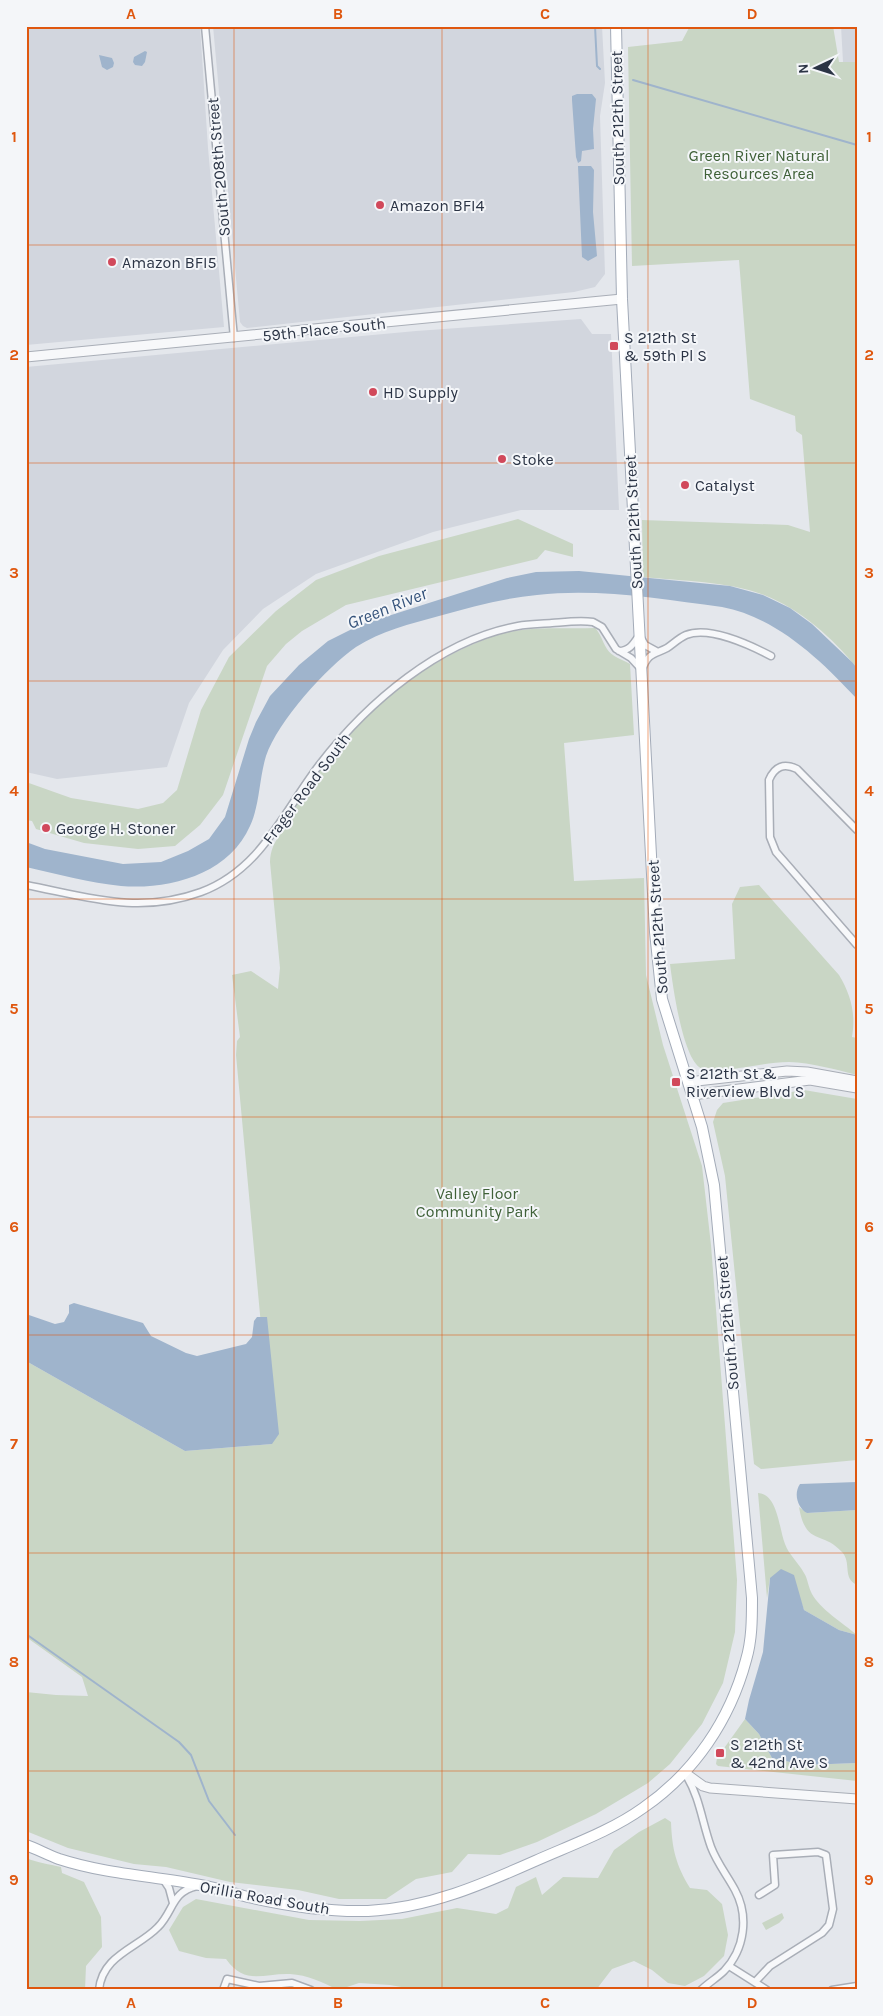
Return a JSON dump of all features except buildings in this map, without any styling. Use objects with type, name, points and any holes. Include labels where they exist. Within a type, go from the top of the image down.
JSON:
[{"type":"main road","name":"South 212th Street","points":[[616,26],[622,300],[658,975],[669,1025],[709,1154],[714,1185],[752,1598],[751,1631],[746,1660],[734,1696],[724,1719],[685,1773]]},
{"type":"main road","name":"Orillia Road South","points":[[26,1845],[60,1859],[130,1874],[201,1885],[251,1898],[324,1910],[370,1911],[430,1902],[495,1879],[620,1822],[644,1808],[685,1773]]},
{"type":"street","name":"South 208th Street","points":[[205,26],[234,338]]},
{"type":"street","name":"59th Place South","points":[[26,357],[622,300]]},
{"type":"street","name":"Frager Road South","points":[[26,884],[123,904],[163,901],[188,896],[209,888],[237,873],[251,860],[285,817],[320,764],[357,722],[400,682],[440,656],[483,636],[518,626],[582,621],[593,622],[601,625],[613,646],[631,658],[642,670]]},
{"type":"street","points":[[642,670],[648,659],[656,651],[664,649],[687,635],[704,633],[742,642],[771,656]]},
{"type":"street","points":[[618,651],[630,647],[640,634],[646,645],[656,651]]},
{"type":"street","points":[[857,830],[797,769],[785,765],[779,766],[771,774],[769,780],[770,837],[776,852],[857,945]]},
{"type":"street","points":[[688,1082],[787,1071],[806,1072],[857,1081]]},
{"type":"street","points":[[692,1095],[810,1080],[857,1088]]},
{"type":"street","points":[[685,1773],[703,1786],[710,1788],[857,1799]]},
{"type":"street","points":[[685,1773],[696,1791],[711,1847],[719,1865],[734,1888],[744,1914],[742,1939],[729,1966],[700,1990]]},
{"type":"street","points":[[755,1982],[770,1966],[822,1933],[830,1925],[833,1909],[826,1855],[818,1852],[773,1855],[775,1885],[759,1894]]},
{"type":"street","points":[[163,1879],[169,1888],[173,1903]]},
{"type":"street","points":[[98,1990],[106,1968],[126,1950],[158,1927],[166,1918],[173,1903],[183,1892],[201,1885]]},
{"type":"street","points":[[729,1966],[767,1990]]},
{"type":"street","points":[[223,1990],[227,1979],[259,1986],[292,1983],[311,1990]]},
{"type":"street","points":[[832,1990],[840,1987],[857,1986]]},
{"type":"shaded area","points":[[26,26],[200,26],[208,148],[224,327],[26,345]]},
{"type":"shaded area","points":[[213,26],[602,26],[605,83],[600,116],[605,274],[595,287],[574,292],[247,328],[243,326],[240,322]]},
{"type":"shaded area","points":[[841,26],[857,26],[857,62],[843,62]]},
{"type":"shaded area","points":[[581,319],[592,334],[611,334],[619,510],[521,510],[433,532],[316,574],[263,609],[223,650],[189,703],[167,767],[57,779],[26,772],[26,367],[416,331]]},
{"type":"green space","name":"Green River Natural Resources Area","points":[[690,26],[833,26],[839,62],[857,62],[857,668],[827,635],[803,616],[764,595],[720,584],[643,577],[642,520],[788,525],[810,532],[802,435],[796,431],[795,416],[750,399],[739,260],[632,266],[628,47],[682,41]]},
{"type":"green space","points":[[518,519],[573,544],[573,557],[545,550],[537,559],[346,605],[302,631],[286,644],[267,666],[223,795],[200,825],[175,846],[138,849],[84,843],[36,829],[32,821],[26,820],[26,782],[71,798],[138,809],[163,803],[177,790],[201,710],[229,657],[276,611],[316,580],[379,556]]},
{"type":"green space","name":"Valley Floor Community Park","points":[[595,628],[609,652],[630,664],[634,735],[564,743],[574,881],[644,878],[646,975],[663,1045],[702,1166],[711,1245],[737,1580],[735,1632],[723,1683],[702,1724],[670,1764],[648,1783],[596,1814],[537,1842],[500,1855],[468,1854],[452,1872],[416,1879],[386,1899],[339,1899],[298,1890],[230,1882],[166,1867],[134,1864],[68,1848],[26,1831],[26,1692],[88,1696],[82,1677],[26,1637],[26,1361],[185,1451],[272,1444],[236,1055],[237,1041],[240,1037],[232,975],[251,971],[278,989],[280,968],[270,862],[275,842],[293,816],[297,801],[331,752],[374,708],[423,671],[476,643],[511,631]]},
{"type":"green space","points":[[759,885],[839,975],[843,982],[852,1005],[852,1037],[857,1038],[857,1075],[815,1065],[789,1062],[713,1072],[703,1070],[693,1059],[679,1019],[670,964],[735,959],[732,904],[740,887]]},
{"type":"green space","points":[[804,1090],[857,1099],[857,1460],[761,1469],[754,1464],[725,1176],[713,1122],[717,1110],[723,1103]]},
{"type":"green space","points":[[758,1493],[770,1499],[774,1506],[787,1548],[802,1569],[816,1600],[857,1635],[839,1630],[804,1610],[798,1593],[770,1578],[767,1598]]},
{"type":"green space","points":[[799,1507],[807,1513],[857,1510],[857,1585],[852,1582],[848,1574],[845,1556],[835,1545],[810,1533],[802,1520]]},
{"type":"green space","points":[[745,1719],[759,1734],[772,1758],[804,1765],[857,1763],[857,1781],[718,1766],[716,1764],[717,1758]]},
{"type":"green space","points":[[665,1818],[671,1822],[672,1840],[678,1864],[685,1880],[690,1888],[707,1890],[722,1904],[728,1935],[724,1956],[704,1976],[685,1986],[668,1983],[652,1970],[634,1961],[612,1969],[596,1990],[418,1990],[390,1985],[359,1983],[338,1990],[315,1979],[303,1976],[280,1974],[255,1976],[240,1973],[226,1959],[206,1958],[179,1951],[169,1930],[183,1907],[196,1899],[309,1920],[360,1921],[402,1919],[457,1908],[496,1914],[508,1908],[516,1887],[536,1877],[542,1895],[563,1877],[598,1878],[614,1850],[639,1832]]},
{"type":"green space","points":[[26,1858],[61,1867],[62,1873],[84,1882],[101,1917],[102,1947],[86,1966],[85,1990],[26,1990]]},
{"type":"green space","points":[[782,1913],[784,1918],[766,1930],[762,1923]]},
{"type":"water","points":[[145,51],[147,52],[145,62],[142,66],[135,65],[133,62],[134,57]]},
{"type":"water","points":[[99,55],[112,58],[113,67],[107,70],[102,67]]},
{"type":"water","points":[[592,94],[596,99],[593,129],[594,149],[582,151],[581,161],[578,163],[572,100],[572,96]]},
{"type":"water","points":[[578,166],[591,166],[594,170],[593,212],[597,256],[588,261],[582,257]]},
{"type":"water","points":[[579,571],[730,586],[763,595],[790,608],[812,624],[852,662],[857,668],[857,699],[813,655],[796,642],[761,620],[742,612],[722,607],[606,594],[560,593],[525,596],[500,601],[463,609],[386,632],[356,647],[331,668],[304,696],[272,742],[266,756],[256,809],[250,826],[240,843],[228,856],[213,867],[196,876],[178,881],[140,887],[97,883],[26,867],[26,842],[45,849],[123,864],[161,862],[188,851],[209,839],[225,817],[249,739],[270,696],[299,665],[328,641],[360,625],[507,578],[536,572]]},
{"type":"water","points":[[74,1303],[143,1323],[151,1336],[186,1353],[197,1356],[246,1344],[252,1337],[254,1321],[257,1317],[267,1317],[279,1434],[272,1444],[185,1451],[26,1361],[26,1314],[55,1324],[64,1322],[69,1313],[69,1305]]},
{"type":"water","points":[[857,1482],[857,1510],[807,1513],[799,1504],[797,1492],[800,1484]]},
{"type":"water","points":[[781,1569],[794,1575],[804,1610],[839,1630],[857,1635],[857,1763],[804,1765],[772,1758],[759,1734],[745,1719],[763,1652],[770,1578]]},
{"type":"waterway","points":[[595,26],[597,66],[600,69]]},
{"type":"waterway","points":[[633,80],[857,145]]},
{"type":"waterway","points":[[26,1634],[179,1742],[191,1755],[209,1801],[235,1835]]},
{"type":"place","name":"Amazon BFI4","points":[[380,205]]},
{"type":"place","name":"Amazon BFI5","points":[[112,262]]},
{"type":"place","name":"S 212th St & 59th Pl S","points":[[614,346]]},
{"type":"place","name":"HD Supply","points":[[373,392]]},
{"type":"place","name":"Stoke","points":[[502,459]]},
{"type":"place","name":"Catalyst","points":[[685,485]]},
{"type":"place","name":"George H. Stoner","points":[[46,828]]},
{"type":"place","name":"S 212th St & Riverview Blvd S","points":[[676,1082]]},
{"type":"place","name":"S 212th St & 42nd Ave S","points":[[720,1753]]},
{"type":"water label","name":"Green River","points":[[387,608]]}]
